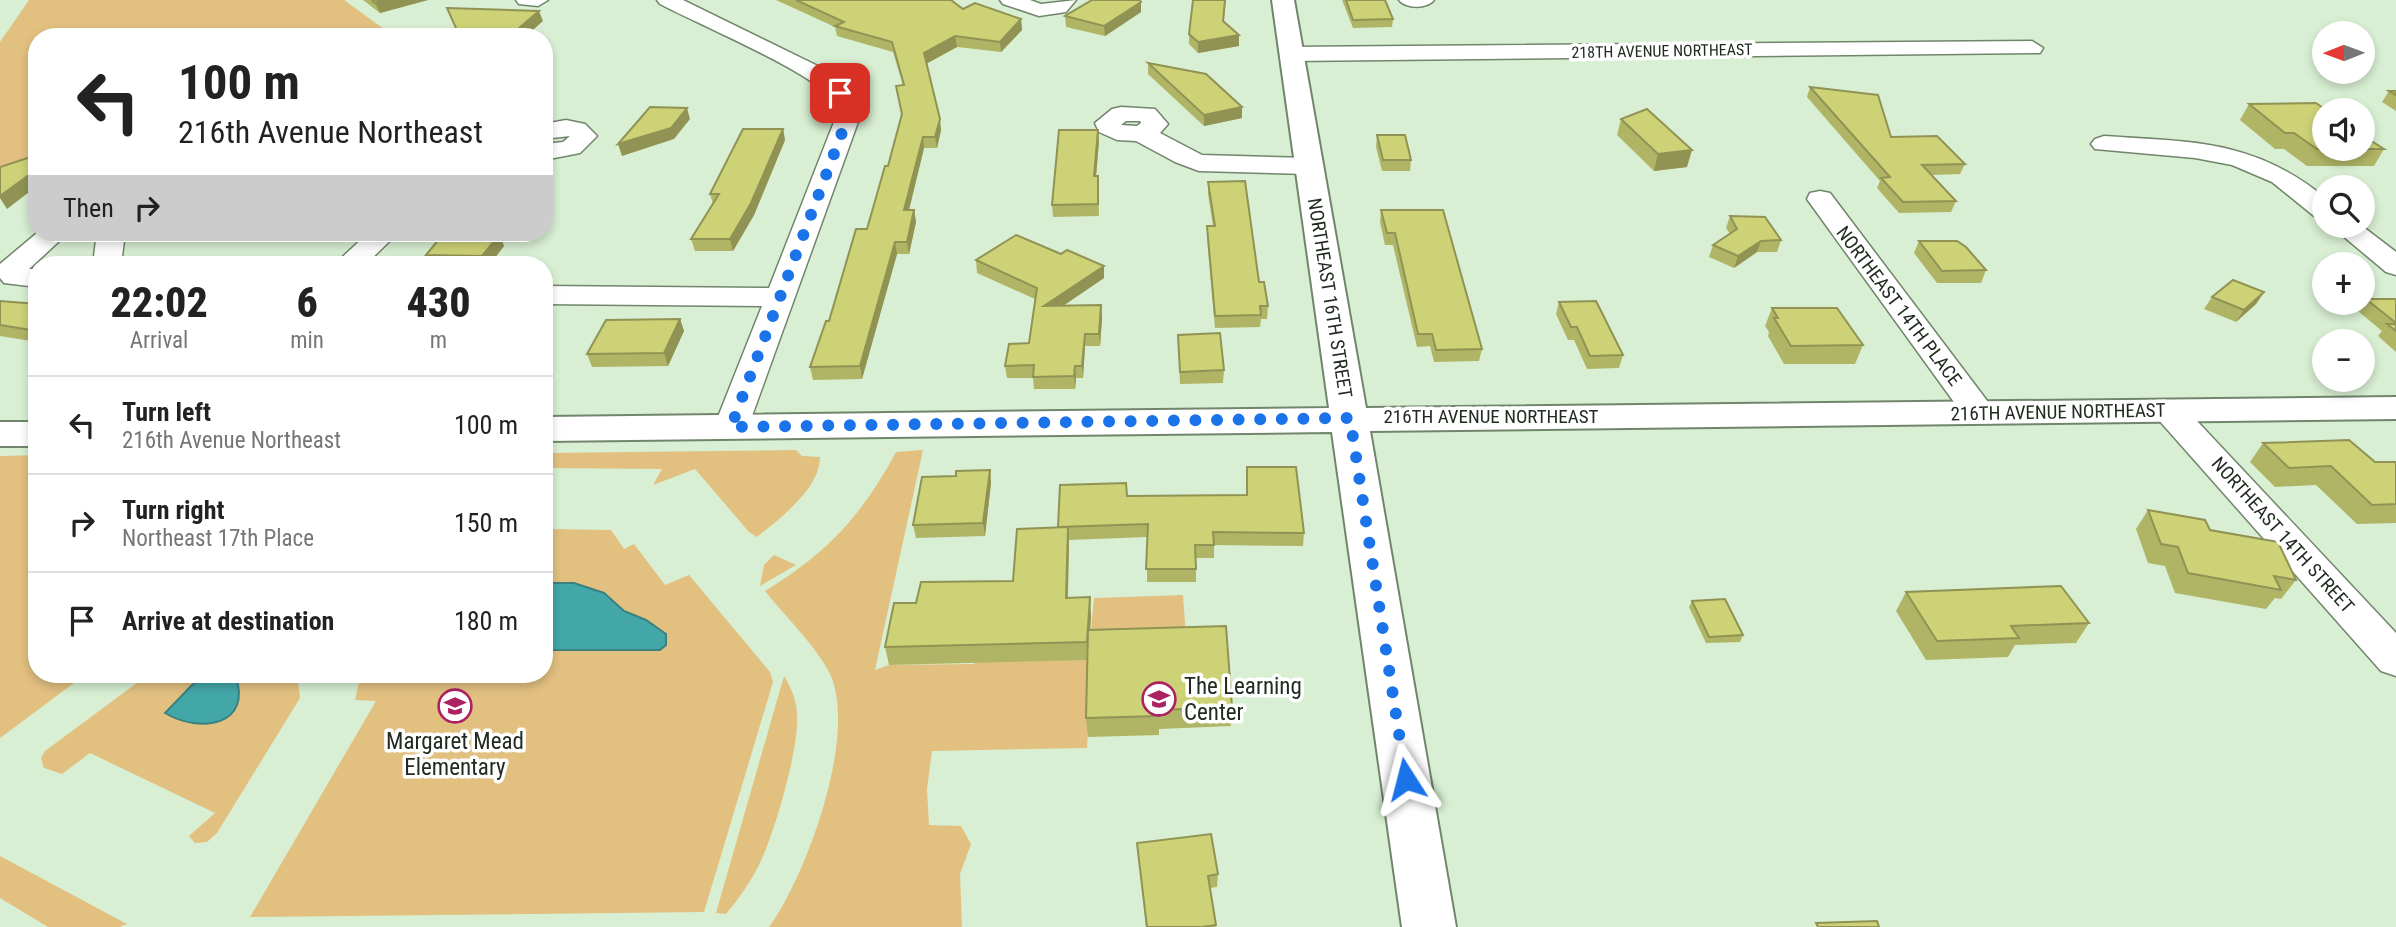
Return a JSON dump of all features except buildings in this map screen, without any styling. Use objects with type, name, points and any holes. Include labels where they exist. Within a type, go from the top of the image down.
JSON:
[{"type":"street","points":[[526,0],[538,0]]},
{"type":"street","points":[[667,0],[814,73],[840,93],[847,111],[846,122],[731,427]]},
{"type":"street","points":[[1010,0],[1046,10],[1059,8],[1066,0]]},
{"type":"street","name":"NORTHEAST 16TH STREET","points":[[1283,0],[1429,927]]},
{"type":"street","points":[[1409,0],[1424,0]]},
{"type":"street","name":"218TH AVENUE NORTHEAST","points":[[1291,54],[2032,48]]},
{"type":"street","points":[[553,131],[572,128],[585,136],[571,148],[553,151]]},
{"type":"street","points":[[1142,134],[1182,157],[1199,163],[1308,166]]},
{"type":"street","points":[[2104,144],[2224,155],[2280,176],[2312,201]]},
{"type":"street","name":"NORTHEAST 14TH PLACE","points":[[1820,199],[1979,413]]},
{"type":"street","points":[[2360,238],[2396,266]]},
{"type":"street","points":[[28,278],[14,277],[10,270],[43,242]]},
{"type":"street","points":[[358,256],[374,242]]},
{"type":"street","points":[[553,295],[781,297]]},
{"type":"street","name":"216TH AVENUE NORTHEAST","points":[[553,429],[2396,408]]},
{"type":"street","name":"NORTHEAST 14TH STREET","points":[[2169,411],[2396,660]]},
{"type":"street","points":[[0,434],[28,434]]},
{"type":"shaded area","points":[[29,0],[344,0],[383,28],[28,28],[28,166],[0,175],[0,42]]},
{"type":"shaded area","points":[[796,450],[802,456],[820,457],[818,469],[806,492],[757,537],[749,532],[695,469],[653,485],[662,469],[553,468],[553,453]]},
{"type":"shaded area","points":[[923,450],[875,670],[889,665],[974,664],[976,656],[1088,660],[1094,598],[1183,595],[1186,638],[1088,731],[1087,748],[932,751],[927,789],[929,825],[961,826],[971,844],[960,874],[962,927],[769,927],[784,904],[813,839],[834,764],[838,728],[836,696],[828,670],[806,639],[765,591],[807,562],[841,532],[856,515],[896,452]]},
{"type":"shaded area","points":[[28,455],[28,683],[74,683],[0,738],[0,456]]},
{"type":"shaded area","points":[[553,529],[611,530],[624,549],[634,544],[665,585],[689,575],[770,672],[773,682],[704,912],[250,917],[376,701],[355,700],[359,683],[553,683]]},
{"type":"shaded area","points":[[774,555],[796,565],[760,586],[764,565]]},
{"type":"shaded area","points":[[784,676],[794,695],[797,731],[772,834],[756,872],[744,890],[726,914],[716,913]]},
{"type":"shaded area","points":[[137,683],[298,683],[300,698],[217,833],[207,842],[195,843],[189,836],[215,813],[90,753],[62,774],[44,768],[41,758],[45,751]]},
{"type":"shaded area","points":[[0,856],[127,924],[119,927],[48,927],[0,898]]},
{"type":"water","points":[[553,583],[574,583],[604,593],[624,611],[646,620],[666,634],[666,645],[660,650],[553,650]]},
{"type":"water","points":[[237,683],[237,705],[230,715],[208,724],[193,723],[165,713],[192,685]]},
{"type":"place","name":"The Learning Center","points":[[1159,699]]},
{"type":"place","name":"Margaret Mead Elementary","points":[[455,706]]},
{"type":"route","points":[[840,93],[847,111],[846,122],[731,427],[1350,418],[1406,779]]}]
